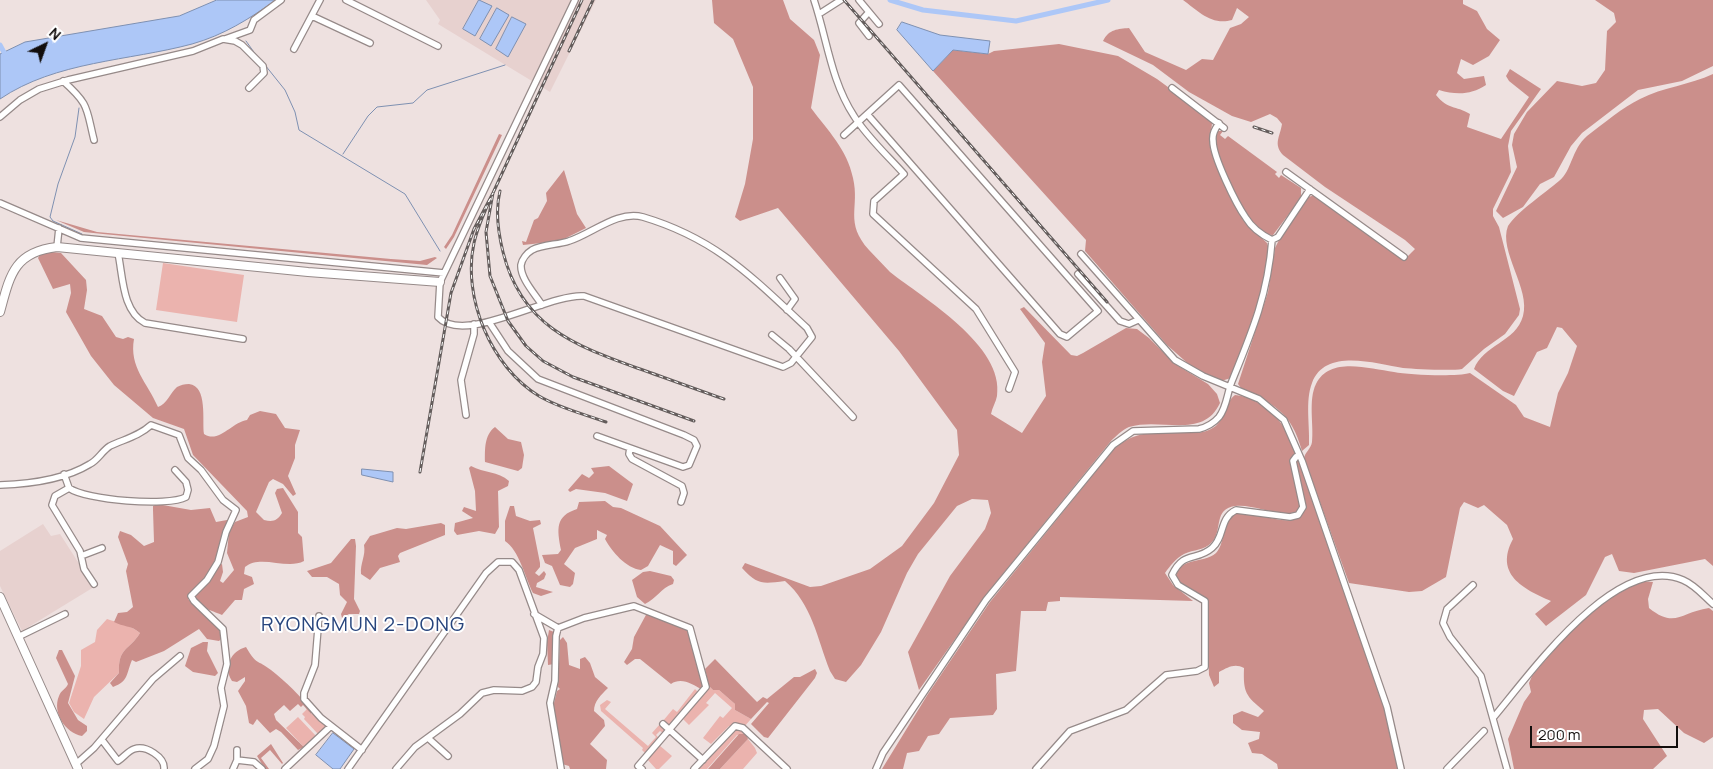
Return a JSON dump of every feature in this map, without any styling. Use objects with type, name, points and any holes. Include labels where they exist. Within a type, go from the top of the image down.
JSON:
[{"type":"street","points":[[0,117],[30,93],[63,81],[193,51],[250,30],[254,20],[281,0]]},
{"type":"street","points":[[294,49],[320,0]]},
{"type":"street","points":[[346,0],[438,46]]},
{"type":"street","points":[[542,305],[522,272],[521,265],[525,256],[537,248],[569,241],[615,220],[634,216],[674,228],[712,246],[752,277],[811,333],[812,337],[788,366],[783,367],[595,298],[573,295],[542,305],[489,322],[474,324],[458,325],[445,323],[438,317],[440,282],[575,0]]},
{"type":"street","points":[[814,0],[833,69],[849,107],[858,122],[904,174]]},
{"type":"street","points":[[819,14],[841,0]]},
{"type":"street","points":[[859,0],[879,24]]},
{"type":"street","points":[[869,12],[859,23],[869,36]]},
{"type":"street","points":[[312,16],[370,43]]},
{"type":"street","points":[[223,40],[235,41],[242,45],[263,66],[264,73],[249,88]]},
{"type":"street","points":[[63,81],[80,98],[87,109],[91,118],[94,140]]},
{"type":"street","points":[[844,135],[858,122],[899,85],[1098,310],[1064,337],[867,114]]},
{"type":"street","points":[[1172,88],[1224,128]]},
{"type":"street","points":[[1219,123],[1213,135],[1213,142],[1228,182],[1246,219],[1264,236],[1272,240]]},
{"type":"street","points":[[881,148],[890,140]]},
{"type":"street","points":[[913,166],[874,202],[872,208],[874,217],[965,298],[983,318],[1015,372],[1008,389]]},
{"type":"street","points":[[1286,172],[1404,257]]},
{"type":"street","points":[[876,769],[883,754],[986,600],[1113,445],[1133,431],[1207,427],[1222,412],[1260,310],[1265,292],[1272,240],[1278,236],[1310,189]]},
{"type":"street","points":[[0,202],[81,238],[444,273]]},
{"type":"street","points":[[57,247],[59,228]]},
{"type":"street","points":[[0,312],[7,284],[21,260],[42,249],[57,247],[308,272],[440,282]]},
{"type":"street","points":[[118,253],[129,308],[140,320],[145,323],[243,339]]},
{"type":"street","points":[[1081,254],[1138,320],[1182,365],[1259,399],[1271,407],[1284,420],[1292,435],[1384,698],[1401,769]]},
{"type":"street","points":[[1078,274],[1120,321],[1129,324],[1138,320]]},
{"type":"street","points":[[780,278],[795,299],[787,310]]},
{"type":"street","points":[[489,322],[508,350],[538,379],[684,435],[694,440],[696,446],[688,465],[683,467],[597,436]]},
{"type":"street","points":[[466,415],[465,394],[461,380],[474,334],[474,324]]},
{"type":"street","points":[[772,335],[796,357],[853,417]]},
{"type":"street","points":[[0,485],[41,482],[89,465],[108,448],[137,436],[152,425],[179,435],[188,458],[201,470],[218,494],[236,510],[226,532],[218,562],[207,580],[191,596],[223,629],[226,664],[221,688],[224,706],[214,746],[208,759],[195,769]]},
{"type":"street","points":[[630,448],[629,454],[632,459],[682,486],[684,493],[681,502]]},
{"type":"street","points":[[1036,769],[1070,731],[1126,710],[1166,675],[1197,671],[1205,667],[1205,601],[1178,585],[1172,575],[1185,559],[1205,553],[1216,545],[1226,517],[1231,512],[1236,510],[1290,517],[1298,515],[1303,507],[1294,461],[1296,456]]},
{"type":"street","points":[[68,488],[82,494],[131,502],[180,500],[186,497],[188,490],[186,482],[176,470]]},
{"type":"street","points":[[64,474],[68,488]]},
{"type":"street","points":[[68,488],[55,496],[52,503],[63,526],[80,551],[84,569],[94,584]]},
{"type":"street","points":[[81,556],[102,548]]},
{"type":"street","points":[[348,769],[486,573],[498,562],[512,562],[516,565],[544,638],[543,654],[532,687],[522,691],[494,690],[482,693],[460,714],[415,747],[396,769]]},
{"type":"street","points":[[1493,718],[1553,646],[1618,588],[1637,579],[1654,575],[1671,576],[1693,586],[1713,604]]},
{"type":"street","points":[[1473,586],[1447,609],[1443,623],[1450,637],[1481,676],[1507,769]]},
{"type":"street","points":[[0,597],[77,766],[102,740],[153,679],[180,656]]},
{"type":"street","points":[[558,628],[584,618],[634,606],[690,628],[706,687],[638,768]]},
{"type":"street","points":[[18,637],[65,614]]},
{"type":"street","points":[[534,614],[558,628]]},
{"type":"street","points":[[319,616],[315,665],[303,696],[308,704],[331,726],[362,750]]},
{"type":"street","points":[[558,628],[556,674],[550,710],[561,769]]},
{"type":"street","points":[[663,724],[703,760]]},
{"type":"street","points":[[285,769],[331,726]]},
{"type":"street","points":[[694,769],[730,728],[739,726],[787,769]]},
{"type":"street","points":[[1447,769],[1484,731]]},
{"type":"street","points":[[428,738],[448,756]]},
{"type":"street","points":[[102,740],[118,762],[136,748],[143,749],[158,755],[164,763],[164,769]]},
{"type":"street","points":[[233,769],[237,760],[237,750]]},
{"type":"street","points":[[237,760],[254,762],[262,769]]},
{"type":"shaded area","points":[[426,0],[596,0],[550,92],[438,24],[440,20]]},
{"type":"shaded area","points":[[712,0],[783,0],[790,19],[814,40],[820,55],[811,108],[842,149],[850,168],[855,189],[855,223],[861,240],[890,272],[959,325],[988,359],[996,377],[997,396],[991,414],[1022,433],[1046,396],[1042,362],[1045,343],[1020,309],[1024,307],[1071,355],[1077,356],[1126,328],[1137,329],[1149,338],[1175,364],[1208,384],[1217,394],[1220,403],[1213,414],[1203,421],[1180,425],[1154,424],[1129,427],[1115,437],[989,591],[919,690],[908,652],[950,576],[985,529],[991,513],[988,500],[972,499],[957,506],[918,554],[907,573],[881,632],[861,665],[846,682],[835,679],[830,671],[813,622],[802,600],[794,590],[785,581],[761,582],[752,578],[742,568],[745,563],[810,587],[821,586],[870,569],[902,546],[934,503],[959,455],[957,430],[899,351],[778,208],[740,221],[735,217],[745,184],[753,139],[753,87],[733,39],[714,23]]},
{"type":"shaded area","points":[[1183,0],[1463,0],[1463,4],[1477,11],[1487,29],[1500,40],[1489,56],[1473,65],[1461,59],[1457,73],[1464,79],[1484,76],[1486,85],[1475,91],[1463,93],[1439,90],[1436,95],[1440,100],[1470,114],[1467,127],[1501,139],[1529,97],[1509,81],[1506,76],[1510,69],[1541,89],[1511,131],[1508,146],[1511,172],[1493,209],[1493,216],[1499,227],[1520,309],[1519,315],[1505,334],[1484,349],[1462,369],[1403,368],[1366,361],[1340,361],[1328,365],[1319,372],[1312,383],[1308,405],[1309,445],[1302,451],[1298,438],[1287,418],[1272,405],[1241,388],[1238,384],[1268,292],[1275,248],[1279,240],[1309,197],[1314,195],[1404,260],[1415,249],[1405,240],[1325,187],[1283,155],[1278,147],[1282,124],[1277,118],[1270,114],[1251,122],[1232,116],[1189,92],[1153,65],[1103,41],[1111,32],[1129,28],[1145,52],[1186,70],[1202,59],[1213,60],[1230,28],[1241,24],[1249,17],[1237,8],[1232,20],[1218,21],[1200,13]]},
{"type":"shaded area","points":[[1595,0],[1713,0],[1713,66],[1682,81],[1638,90],[1582,133],[1571,146],[1554,177],[1540,184],[1523,207],[1503,218],[1496,211],[1517,167],[1512,145],[1514,134],[1527,112],[1557,81],[1582,86],[1596,83],[1605,70],[1607,31],[1616,22],[1614,13]]},
{"type":"shaded area","points":[[1059,44],[1118,56],[1157,79],[1206,115],[1212,123],[1210,148],[1215,161],[1243,220],[1267,243],[1269,249],[1258,307],[1231,378],[1221,381],[1193,368],[1167,345],[1085,251],[1086,240],[933,71],[953,50],[988,54],[994,51]]},
{"type":"shaded area","points":[[1713,74],[1713,566],[1705,559],[1634,573],[1619,571],[1612,554],[1605,557],[1586,595],[1546,626],[1535,614],[1551,601],[1522,585],[1514,579],[1509,571],[1507,562],[1508,551],[1513,539],[1507,525],[1484,505],[1478,508],[1464,502],[1460,508],[1446,577],[1422,591],[1409,592],[1349,583],[1304,458],[1312,442],[1312,397],[1316,384],[1322,375],[1340,367],[1351,366],[1421,375],[1470,373],[1516,405],[1524,417],[1550,427],[1558,393],[1568,373],[1577,346],[1562,328],[1557,327],[1547,348],[1537,352],[1514,396],[1503,391],[1474,369],[1484,354],[1514,332],[1523,316],[1523,294],[1507,247],[1506,236],[1508,226],[1525,208],[1563,177],[1582,142],[1613,116],[1633,102],[1649,95]]},
{"type":"shaded area","points":[[1218,131],[1223,131],[1220,135],[1225,139],[1228,136],[1277,172],[1275,174],[1279,178],[1281,175],[1301,188],[1301,198],[1273,235],[1263,232],[1254,225],[1238,201],[1216,150],[1214,142]]},
{"type":"shaded area","points":[[499,134],[502,135],[454,237],[446,249],[444,247],[452,235]]},
{"type":"shaded area","points":[[564,170],[577,214],[586,228],[560,241],[523,245],[522,241],[526,242],[534,220],[538,218],[547,201],[546,193]]},
{"type":"shaded area","points":[[56,220],[97,232],[391,259],[420,261],[437,258],[427,265],[103,234],[84,232]]},
{"type":"shaded area","points":[[41,253],[61,253],[86,280],[87,290],[84,309],[102,316],[116,337],[134,339],[133,349],[136,366],[158,407],[164,403],[177,387],[189,384],[195,386],[202,397],[204,434],[215,436],[220,434],[236,424],[247,420],[250,415],[260,411],[276,414],[285,428],[300,430],[295,445],[295,458],[288,476],[296,494],[293,496],[283,484],[273,479],[269,482],[256,512],[264,520],[272,521],[278,518],[282,513],[275,493],[277,489],[283,488],[298,512],[298,533],[302,537],[304,561],[290,564],[251,563],[245,567],[244,574],[252,577],[254,584],[244,589],[242,600],[235,600],[222,615],[201,606],[193,596],[219,565],[222,564],[223,572],[220,581],[223,583],[234,570],[227,553],[229,532],[235,522],[248,517],[247,511],[193,455],[184,429],[153,418],[114,385],[91,356],[66,312],[71,293],[70,284],[53,289],[38,258]]},
{"type":"shaded area","points":[[163,263],[244,275],[237,322],[156,310]]},
{"type":"shaded area","points":[[1235,395],[1246,397],[1266,407],[1281,423],[1287,433],[1295,454],[1292,458],[1300,507],[1296,512],[1281,513],[1243,506],[1235,506],[1224,511],[1212,542],[1206,547],[1181,556],[1173,562],[1165,573],[1173,585],[1193,601],[1060,597],[1060,601],[1048,602],[1046,611],[1021,611],[1016,671],[996,674],[997,709],[993,715],[950,718],[939,734],[928,736],[919,751],[907,753],[903,769],[882,769],[928,694],[990,602],[1114,449],[1131,438],[1149,433],[1197,433],[1208,430],[1216,426],[1222,418],[1228,403]]},
{"type":"shaded area","points":[[495,427],[508,439],[521,442],[524,455],[522,468],[518,471],[485,462],[487,438]]},
{"type":"shaded area","points":[[1299,459],[1385,709],[1398,769],[1278,769],[1277,764],[1262,754],[1252,753],[1248,743],[1259,739],[1260,732],[1242,730],[1233,723],[1233,715],[1242,711],[1258,717],[1264,711],[1249,697],[1245,689],[1244,668],[1228,667],[1219,672],[1219,683],[1214,687],[1209,675],[1206,600],[1176,581],[1180,567],[1211,557],[1216,553],[1222,542],[1227,523],[1234,514],[1247,512],[1278,520],[1293,520],[1300,517],[1306,505],[1296,462]]},
{"type":"shaded area","points":[[471,466],[500,475],[509,481],[508,486],[498,491],[499,527],[495,534],[479,531],[457,535],[454,531],[455,523],[473,518],[462,511],[464,507],[476,511],[475,491],[469,468]]},
{"type":"shaded area","points":[[609,466],[633,484],[627,501],[605,493],[576,489],[570,492],[568,490],[582,474],[589,478],[594,473],[591,468]]},
{"type":"shaded area","points":[[605,501],[613,507],[621,508],[660,526],[687,555],[676,566],[673,564],[673,551],[660,545],[648,566],[641,570],[635,569],[620,559],[605,539],[607,535],[597,530],[597,539],[575,548],[564,564],[575,573],[573,584],[570,587],[560,585],[552,566],[545,563],[542,555],[558,554],[561,550],[559,524],[565,515],[577,509],[579,502]]},
{"type":"shaded area","points":[[157,504],[191,510],[210,508],[216,522],[227,520],[229,523],[212,568],[191,592],[188,599],[221,629],[222,638],[219,641],[207,639],[199,629],[164,651],[136,662],[132,660],[124,680],[113,687],[110,683],[119,673],[122,654],[140,633],[114,622],[118,613],[127,612],[133,607],[126,571],[128,564],[118,537],[120,531],[131,535],[144,546],[154,542],[153,506]]},
{"type":"shaded area","points":[[510,506],[514,506],[516,516],[530,521],[540,520],[541,524],[533,528],[540,563],[540,567],[535,573],[539,576],[544,571],[546,574],[544,579],[537,583],[536,587],[553,592],[541,596],[533,593],[518,557],[505,541],[505,521]]},
{"type":"shaded area","points":[[441,523],[445,525],[445,535],[400,553],[398,556],[400,562],[380,568],[370,580],[361,574],[364,545],[370,536],[397,528],[406,529]]},
{"type":"shaded area","points":[[43,524],[51,536],[60,534],[94,587],[22,631],[0,586],[0,551]]},
{"type":"shaded area","points":[[351,539],[355,539],[356,546],[354,599],[360,611],[359,614],[349,614],[342,618],[341,614],[347,602],[340,595],[339,584],[327,577],[312,577],[307,571],[331,563]]},
{"type":"shaded area","points":[[650,571],[671,576],[674,580],[673,584],[645,604],[637,597],[632,580],[643,572]]},
{"type":"shaded area","points":[[1640,581],[1653,582],[1648,599],[1649,608],[1665,617],[1678,617],[1709,608],[1713,611],[1713,737],[1704,743],[1684,733],[1658,709],[1644,710],[1643,719],[1667,756],[1653,769],[1514,769],[1508,739],[1524,702],[1531,692],[1529,683],[1532,676],[1594,609],[1609,598]]},
{"type":"shaded area","points":[[647,613],[683,627],[689,632],[702,690],[683,681],[671,684],[640,659],[635,659],[627,665],[624,662],[632,649],[634,637]]},
{"type":"shaded area","points":[[107,619],[128,626],[140,633],[122,654],[119,673],[94,697],[84,719],[74,712],[69,703],[81,666],[81,650],[95,642],[97,630]]},
{"type":"shaded area","points":[[549,630],[554,632],[554,664],[548,665],[547,642]]},
{"type":"shaded area","points":[[563,637],[567,643],[569,665],[580,669],[580,659],[585,657],[590,663],[595,677],[608,688],[600,696],[594,707],[594,711],[604,720],[605,726],[590,744],[607,760],[606,769],[570,769],[569,766],[562,764],[553,707],[557,691],[560,689],[558,687],[560,640]]},
{"type":"shaded area","points":[[203,642],[208,642],[207,651],[218,673],[215,676],[193,672],[185,666],[191,648]]},
{"type":"shaded area","points":[[246,647],[255,660],[271,670],[287,684],[312,711],[311,714],[303,705],[301,707],[298,704],[290,711],[284,705],[274,714],[276,720],[304,747],[298,750],[281,732],[276,729],[270,733],[257,719],[253,725],[249,723],[246,706],[238,691],[245,681],[245,677],[237,682],[232,681],[228,670],[230,660],[236,652]]},
{"type":"shaded area","points":[[59,650],[62,650],[75,676],[68,703],[78,720],[87,726],[87,731],[82,736],[70,731],[65,726],[57,709],[59,696],[68,684],[56,658]]},
{"type":"shaded area","points":[[715,659],[757,702],[763,697],[767,699],[794,677],[800,677],[815,669],[817,673],[768,738],[764,737],[751,724],[769,703],[767,702],[751,719],[735,710],[735,704],[719,690],[713,690],[709,686],[705,669]]},
{"type":"shaded area","points":[[709,686],[713,690],[719,690],[735,704],[735,710],[751,719],[744,727],[738,724],[729,726],[711,744],[703,738],[720,716],[723,718],[732,708],[715,693],[706,703],[709,705],[689,725],[683,719]]},
{"type":"shaded area","points":[[695,689],[699,693],[669,726],[662,722],[673,709],[677,712]]},
{"type":"shaded area","points":[[607,700],[611,702],[605,709],[648,746],[656,737],[652,733],[660,724],[666,730],[663,733],[660,731],[656,735],[659,738],[646,754],[642,750],[643,748],[601,711],[600,705]]},
{"type":"shaded area","points":[[307,709],[311,714],[313,712],[326,727],[318,734],[304,719],[305,717],[302,714]]},
{"type":"shaded area","points":[[298,717],[316,736],[304,747],[286,728]]},
{"type":"shaded area","points":[[733,728],[739,729],[746,734],[737,735],[707,769],[697,769]]},
{"type":"shaded area","points":[[739,734],[746,734],[748,739],[720,769],[708,769]]},
{"type":"shaded area","points":[[748,739],[757,753],[743,769],[720,769]]},
{"type":"shaded area","points":[[271,744],[283,763],[270,750],[261,758],[269,769],[265,769],[257,756]]},
{"type":"shaded area","points":[[659,745],[672,756],[659,769],[656,769],[647,759]]},
{"type":"water","points":[[217,0],[276,0],[236,26],[204,40],[168,50],[69,69],[22,86],[0,99],[0,54],[25,42],[179,16]]},
{"type":"water","points":[[479,0],[492,6],[475,36],[463,29]]},
{"type":"water","points":[[497,8],[509,15],[491,46],[480,39]]},
{"type":"water","points":[[512,17],[526,24],[508,57],[496,49]]},
{"type":"water","points":[[902,22],[940,35],[990,41],[988,54],[953,50],[933,71],[897,30]]},
{"type":"water","points":[[362,469],[393,472],[393,482],[362,475]]},
{"type":"water","points":[[333,733],[354,749],[340,769],[333,769],[316,755]]},
{"type":"waterway","points":[[890,0],[923,10],[1016,21],[1108,0]]},
{"type":"waterway","points":[[246,41],[256,55]]},
{"type":"waterway","points":[[0,45],[7,58]]},
{"type":"waterway","points":[[265,65],[285,90],[295,112],[299,130],[405,194],[440,251]]},
{"type":"waterway","points":[[343,154],[368,116],[377,107],[413,103],[427,90],[505,65]]},
{"type":"waterway","points":[[79,108],[75,137],[58,184],[50,217],[53,221],[82,234]]},
{"type":"railway","points":[[582,0],[493,193],[486,232],[490,276],[508,321],[526,346],[543,361],[573,377],[694,421]]},
{"type":"railway","points":[[569,51],[593,0]]},
{"type":"railway","points":[[844,0],[1107,302]]},
{"type":"railway","points":[[1254,127],[1272,133]]},
{"type":"railway","points":[[500,191],[498,222],[503,252],[511,277],[523,298],[536,315],[553,329],[592,350],[724,399]]},
{"type":"railway","points":[[420,472],[451,293],[474,229],[493,193],[476,236],[471,264],[472,286],[484,329],[494,349],[507,367],[522,383],[539,396],[555,404],[606,422]]},
{"type":"district","name":"RYONGMUN 2-DONG","points":[[363,625]]}]
